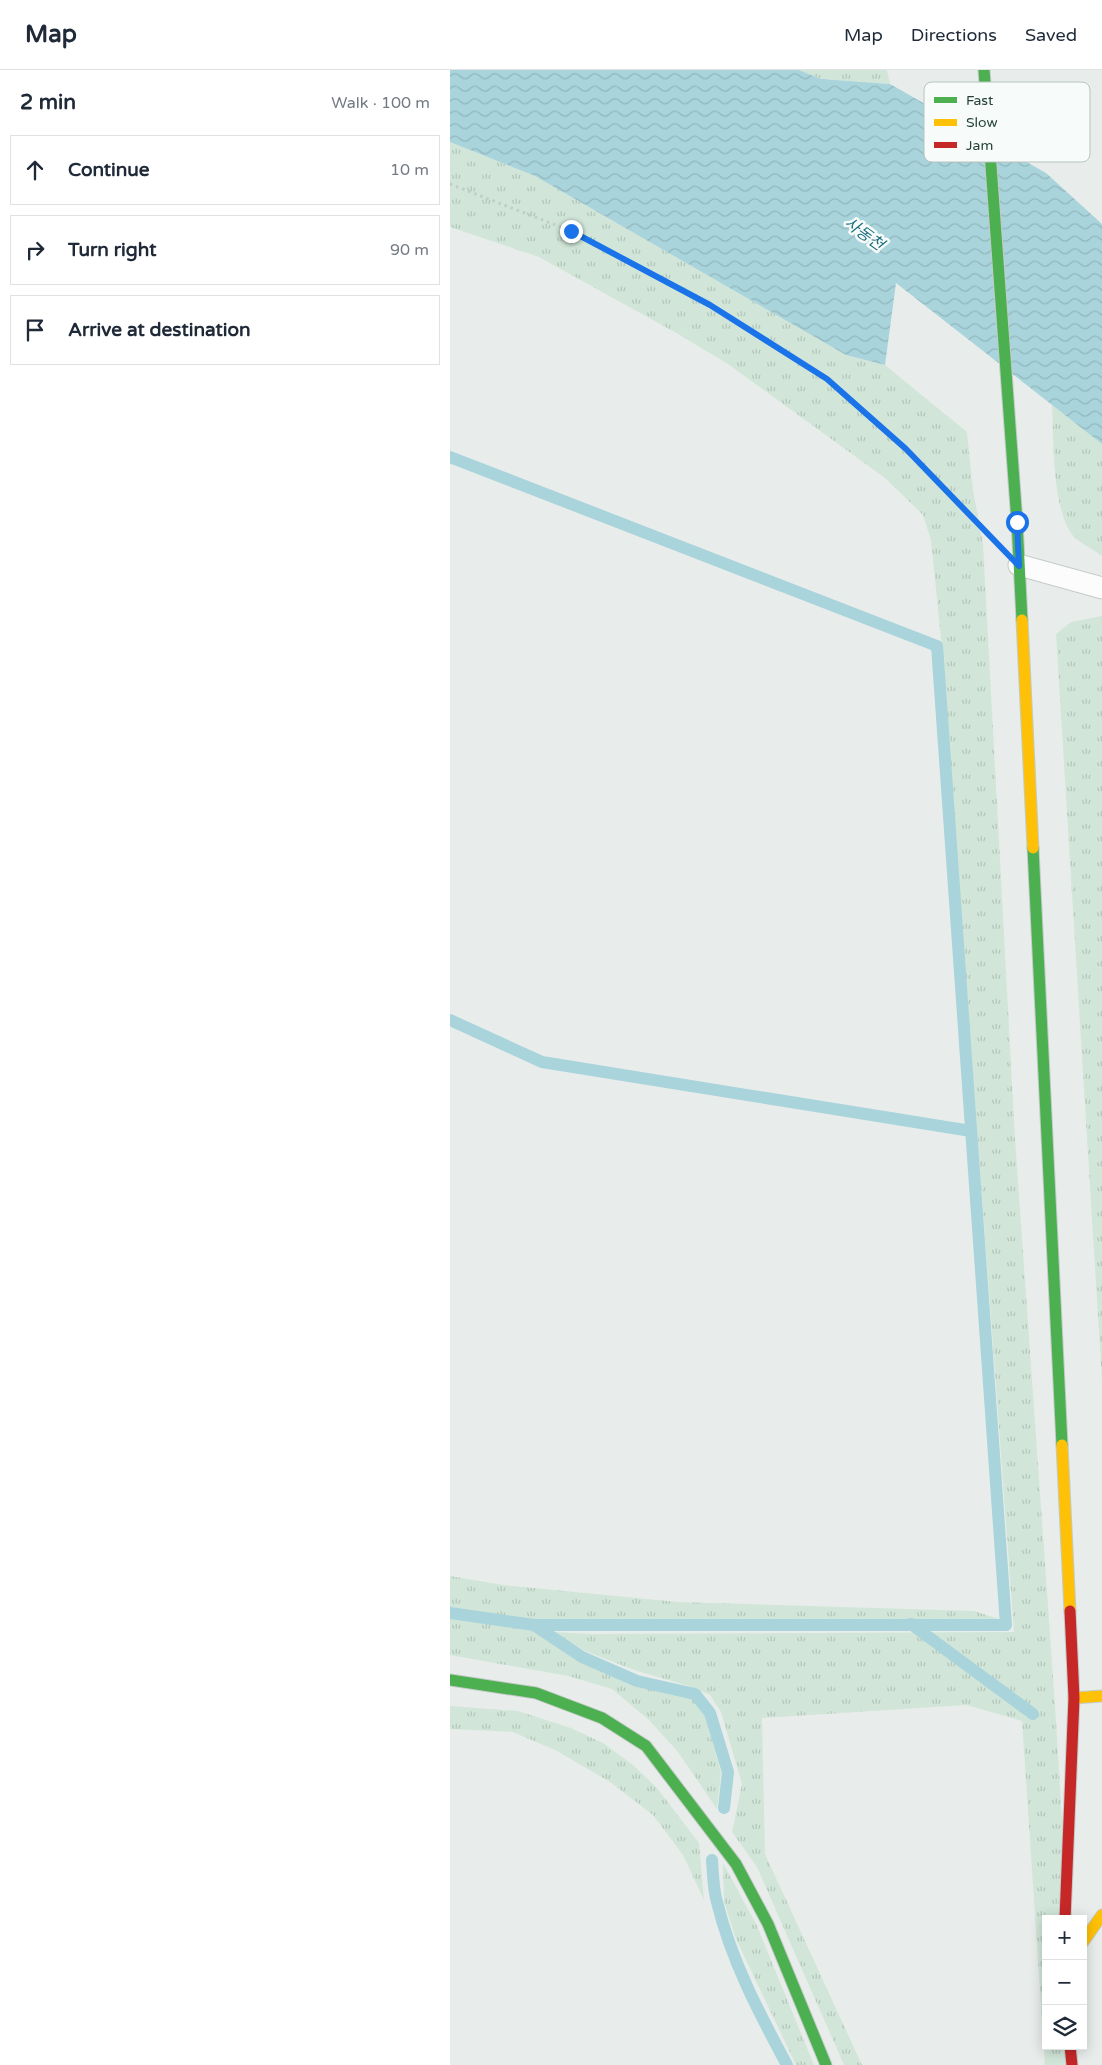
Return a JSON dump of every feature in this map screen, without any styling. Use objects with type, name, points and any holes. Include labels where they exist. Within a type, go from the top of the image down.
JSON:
[{"type":"main road","points":[[992,162],[1017,522],[1074,1698],[1065,1915]]},
{"type":"main road","points":[[450,1680],[536,1694],[602,1718],[646,1746],[736,1864],[768,1924],[826,2065]]},
{"type":"main road","points":[[1074,1698],[1102,1696]]},
{"type":"main road","points":[[1087,1936],[1102,1914]]},
{"type":"main road","points":[[1070,2050],[1072,2065]]},
{"type":"lane","points":[[1019,566],[1102,588]]},
{"type":"path","points":[[450,184],[571,231],[710,305],[827,379],[906,449],[1019,566]]},
{"type":"green space","points":[[799,70],[887,70],[890,84],[821,79]]},
{"type":"green space","points":[[450,142],[535,176],[846,355],[885,365],[967,432],[973,490],[983,544],[1015,1139],[1055,1705],[1068,1915],[1042,1915],[1042,2020],[1022,1721],[967,1705],[762,1718],[765,1854],[862,2065],[844,2065],[757,1867],[732,1832],[742,1784],[721,1712],[710,1695],[689,1686],[637,1671],[585,1651],[554,1632],[590,1634],[1014,1632],[941,639],[931,540],[923,515],[885,478],[728,364],[539,257],[450,227]]},
{"type":"green space","points":[[1052,405],[1102,444],[1102,556],[1076,539],[1068,528],[1062,513],[1055,475]]},
{"type":"green space","points":[[1102,616],[1102,1381],[1056,634],[1071,622]]},
{"type":"green space","points":[[450,1576],[504,1585],[678,1602],[974,1611],[1002,1620],[531,1620],[450,1607]]},
{"type":"green space","points":[[450,1618],[533,1630],[574,1659],[636,1686],[693,1699],[705,1716],[721,1772],[717,1809],[678,1752],[649,1720],[612,1689],[568,1676],[450,1655]]},
{"type":"green space","points":[[450,1706],[518,1711],[571,1728],[603,1743],[633,1765],[657,1788],[699,1843],[704,1900],[683,1855],[653,1815],[610,1782],[557,1751],[513,1732],[450,1729]]},
{"type":"green space","points":[[723,1863],[757,1926],[814,2065],[796,2065],[736,1939],[724,1902]]},
{"type":"green space","points":[[1044,2050],[1076,2050],[1077,2065],[1045,2065]]},
{"type":"water","name":"사동천","points":[[450,70],[799,70],[821,79],[890,84],[924,103],[924,162],[1027,162],[1046,173],[1102,224],[1102,444],[896,283],[885,365],[846,355],[535,176],[450,142]]},
{"type":"waterway","points":[[450,457],[937,646],[1006,1625],[534,1625],[450,1613]]},
{"type":"waterway","points":[[450,1020],[542,1062],[971,1131]]},
{"type":"waterway","points":[[911,1624],[1033,1714]]},
{"type":"waterway","points":[[534,1625],[582,1657],[637,1681],[695,1694],[710,1713],[728,1772],[724,1808]]},
{"type":"waterway","points":[[712,1860],[716,1897],[730,1945],[756,2006],[787,2065]]},
{"type":"traffic: fast","points":[[984,70],[985,82]]},
{"type":"traffic: fast","points":[[991,162],[1017,522],[1022,620]]},
{"type":"traffic: fast","points":[[1033,848],[1062,1445]]},
{"type":"traffic: fast","points":[[450,1680],[536,1693],[602,1718],[646,1746],[736,1864],[768,1924],[826,2065]]},
{"type":"traffic: slow","points":[[1022,620],[1033,848]]},
{"type":"traffic: slow","points":[[1062,1445],[1070,1611]]},
{"type":"traffic: slow","points":[[1074,1698],[1102,1696]]},
{"type":"traffic: slow","points":[[1087,1936],[1102,1915]]},
{"type":"traffic: jam","points":[[1065,1915],[1074,1698],[1070,1611]]},
{"type":"traffic: jam","points":[[1070,2050],[1072,2065]]},
{"type":"route","points":[[571,231],[710,305],[827,379],[906,449],[1019,566],[1017,522]]}]
